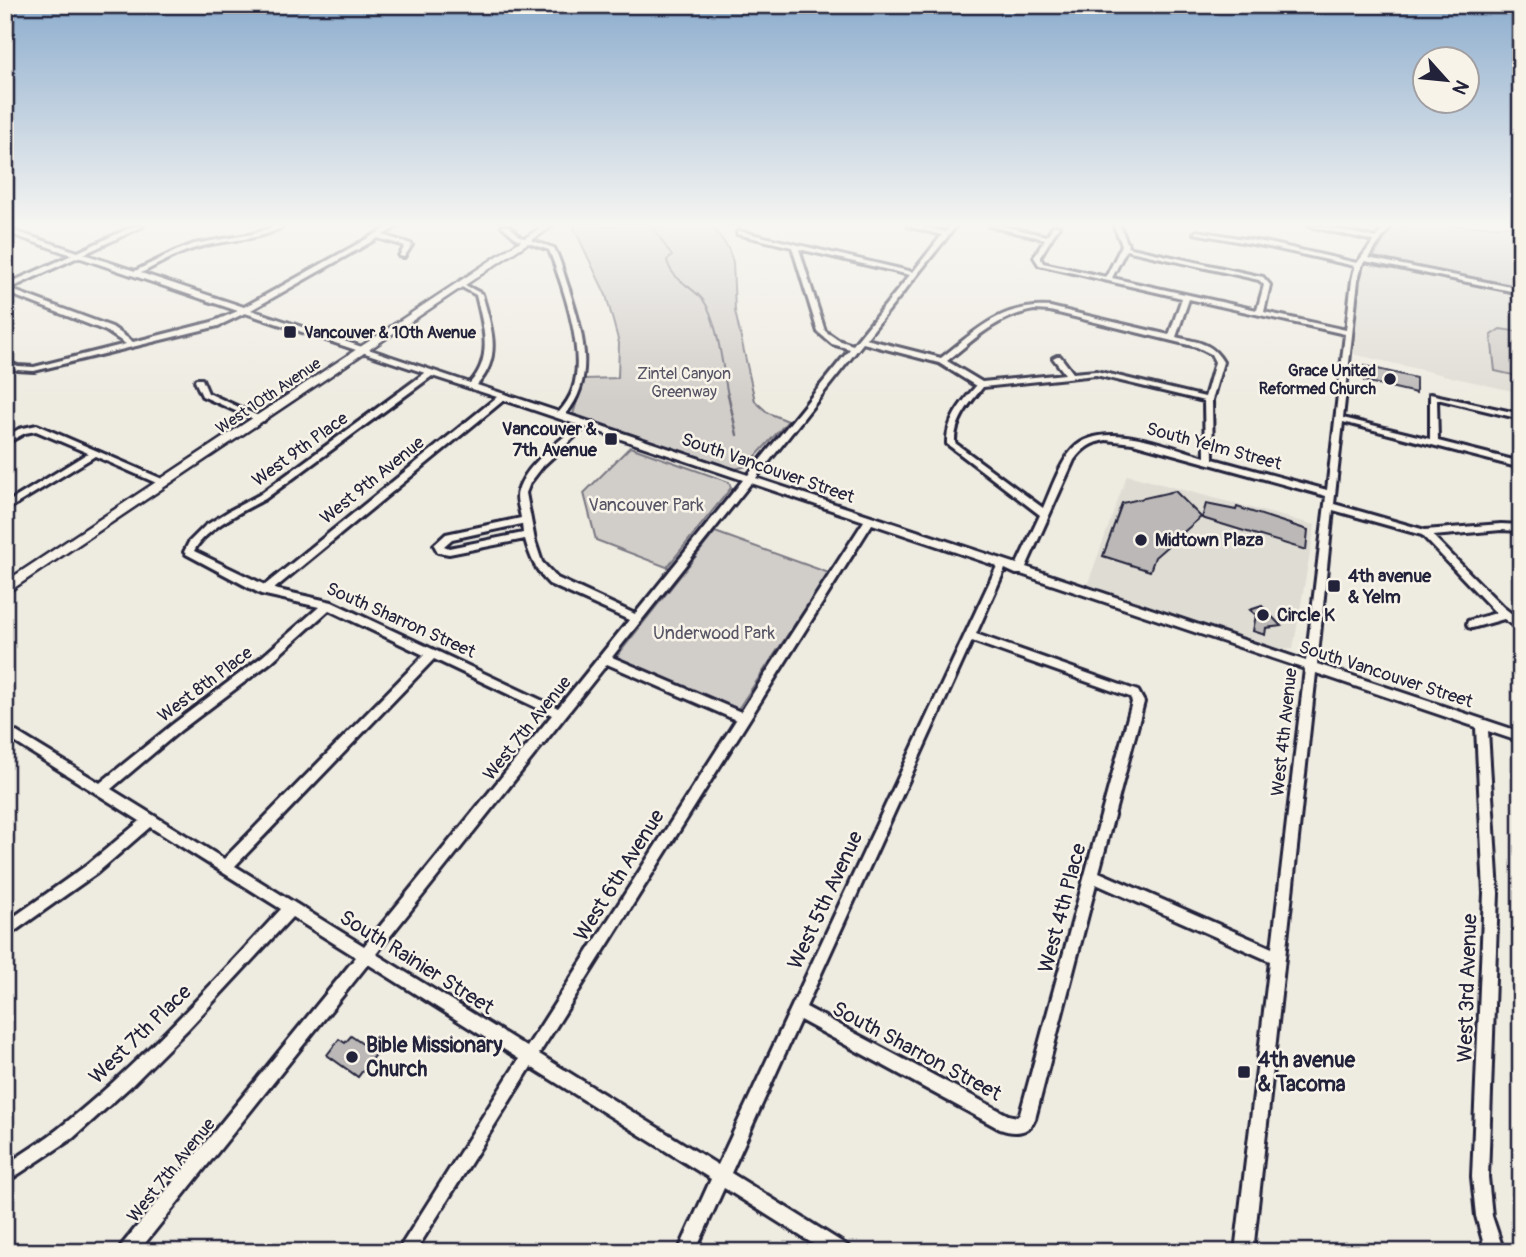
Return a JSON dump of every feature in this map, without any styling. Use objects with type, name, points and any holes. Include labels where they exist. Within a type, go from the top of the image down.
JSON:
[{"type":"main road","name":"West 10th Avenue","points":[[5,589],[461,285]]},
{"type":"street","name":"South Vancouver Street","points":[[165,285],[1521,737]]},
{"type":"street","points":[[5,363],[28,369],[211,326],[291,285]]},
{"type":"street","points":[[461,285],[479,294],[489,342],[486,370],[471,387]]},
{"type":"street","points":[[560,416],[570,406],[578,377],[579,331],[564,285]]},
{"type":"street","points":[[807,285],[822,332],[835,342],[854,348]]},
{"type":"street","name":"West 7th Avenue","points":[[127,1252],[905,285]]},
{"type":"street","points":[[1133,285],[1349,333]]},
{"type":"street","points":[[1260,313],[1267,285]]},
{"type":"street","name":"West 4th Avenue","points":[[1244,1252],[1354,285]]},
{"type":"street","points":[[1490,285],[1521,290]]},
{"type":"street","points":[[5,289],[109,329],[131,344]]},
{"type":"street","points":[[1172,337],[1186,297]]},
{"type":"street","points":[[942,361],[1002,315],[1021,308],[1050,309],[1200,345],[1214,353],[1219,367],[1208,400],[1209,460]]},
{"type":"street","points":[[860,340],[942,361],[981,386],[1103,373],[1208,400]]},
{"type":"street","points":[[1057,358],[1071,376]]},
{"type":"street","name":"West 9th Place","points":[[189,548],[195,540],[228,516],[262,497],[430,373]]},
{"type":"street","points":[[199,382],[205,394],[261,418]]},
{"type":"street","points":[[981,386],[953,426],[949,437],[951,444],[1045,514],[1019,570]]},
{"type":"street","points":[[1434,443],[1433,396],[1521,417]]},
{"type":"street","name":"West 9th Avenue","points":[[265,591],[502,397]]},
{"type":"street","points":[[1339,419],[1521,465]]},
{"type":"street","points":[[583,424],[539,465],[521,494],[534,556],[544,575],[553,581],[636,619]]},
{"type":"street","points":[[5,441],[30,428],[37,428],[164,483]]},
{"type":"street","name":"South Yelm Street","points":[[1045,514],[1070,459],[1077,449],[1089,441],[1125,439],[1330,494]]},
{"type":"street","points":[[5,508],[94,453]]},
{"type":"street","points":[[1329,506],[1425,533],[1521,528]]},
{"type":"street","points":[[527,520],[449,536],[439,545],[442,550],[449,551],[529,535]]},
{"type":"street","name":"West 6th Avenue","points":[[405,1252],[869,520]]},
{"type":"street","points":[[1425,533],[1505,615],[1521,627]]},
{"type":"street","name":"South Sharron Street","points":[[189,548],[191,555],[265,591],[328,605],[561,714]]},
{"type":"street","name":"West 5th Avenue","points":[[686,1252],[1002,565]]},
{"type":"street","name":"West 8th Place","points":[[101,790],[177,727],[256,669],[328,605]]},
{"type":"street","points":[[1472,624],[1505,615]]},
{"type":"street","name":"West 4th Place","points":[[970,636],[1138,698],[1027,1119],[1019,1125]]},
{"type":"street","points":[[225,867],[432,654]]},
{"type":"street","points":[[605,659],[744,718]]},
{"type":"street","name":"West 3rd Avenue","points":[[1482,724],[1491,893],[1480,1177],[1484,1216],[1495,1252]]},
{"type":"street","name":"South Rainier Street","points":[[9,738],[150,820],[842,1252]]},
{"type":"street","points":[[5,931],[83,876],[150,820]]},
{"type":"street","points":[[1093,876],[1277,957]]},
{"type":"street","name":"West 7th Place","points":[[5,1175],[65,1133],[118,1087],[210,996],[291,908]]},
{"type":"street","name":"South Sharron Street","points":[[797,1010],[1006,1123],[1019,1125]]},
{"type":"shaded area","points":[[1360,285],[1476,285],[1521,294],[1521,393],[1353,354]]},
{"type":"shaded area","points":[[1127,475],[1315,525],[1293,649],[1274,650],[1087,586]]},
{"type":"green space","name":"Zintel Canyon Greenway","points":[[601,285],[734,285],[735,311],[755,401],[768,413],[788,421],[747,466],[735,469],[573,414],[584,379],[618,378],[619,343]]},
{"type":"green space","points":[[1499,285],[1521,285],[1521,289]]},
{"type":"green space","points":[[1500,329],[1521,332],[1521,391],[1515,390],[1513,375],[1495,371],[1491,335]]},
{"type":"green space","name":"Vancouver Park","points":[[630,447],[729,482],[731,488],[669,568],[596,540],[584,493]]},
{"type":"green space","name":"Underwood Park","points":[[715,532],[829,573],[736,712],[614,660]]},
{"type":"building","name":"Grace United Reformed Church","points":[[1365,366],[1416,378],[1416,393],[1364,381]]},
{"type":"building","name":"Midtown Plaza","points":[[1175,491],[1201,517],[1155,557],[1150,571],[1103,556],[1122,503]]},
{"type":"building","points":[[1206,504],[1236,510],[1237,507],[1308,530],[1306,550],[1202,518]]},
{"type":"building","points":[[1262,606],[1281,626],[1266,628],[1265,635],[1253,631],[1256,615],[1250,610]]},
{"type":"building","name":"Bible Missionary Church","points":[[351,1036],[376,1053],[358,1077],[327,1055],[339,1039],[345,1043]]},
{"type":"waterway","points":[[685,285],[703,300],[713,320],[728,396]]},
{"type":"waterway","points":[[728,394],[737,435]]},
{"type":"place","name":"Vancouver & 10th Avenue","points":[[290,332]]},
{"type":"place","name":"Grace United Reformed Church","points":[[1390,379]]},
{"type":"place","name":"Vancouver & 7th Avenue","points":[[611,439]]},
{"type":"place","name":"Midtown Plaza","points":[[1141,540]]},
{"type":"place","name":"4th avenue & Yelm","points":[[1334,586]]},
{"type":"place","name":"Circle K","points":[[1263,615]]},
{"type":"place","name":"Bible Missionary Church","points":[[352,1057]]},
{"type":"place","name":"4th avenue & Tacoma","points":[[1244,1072]]}]
